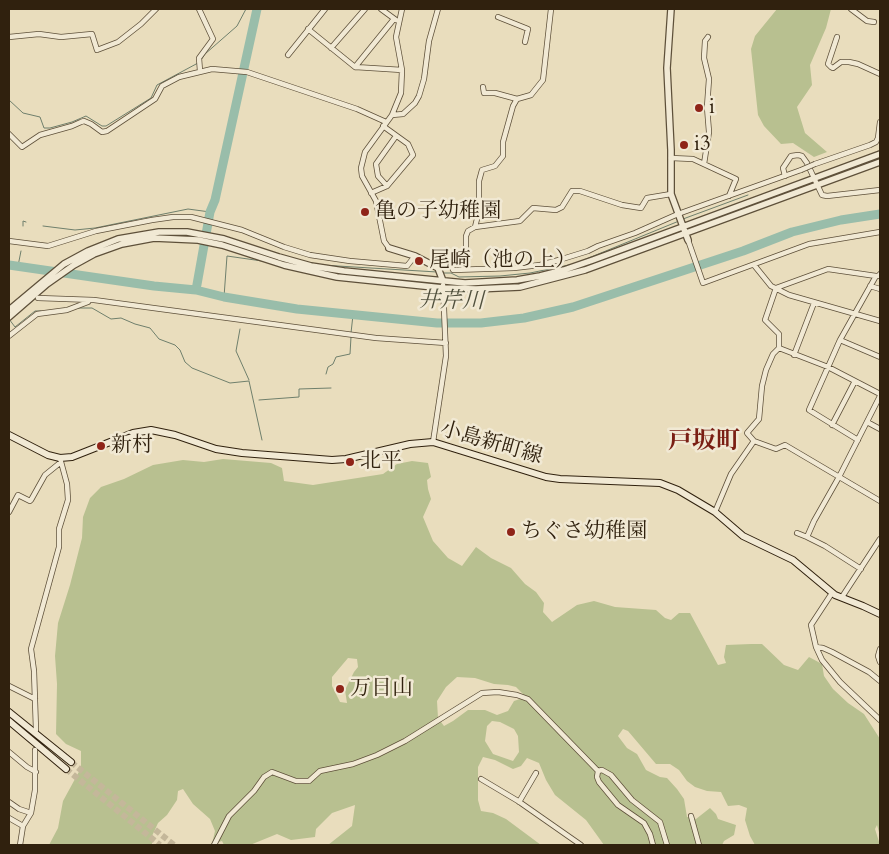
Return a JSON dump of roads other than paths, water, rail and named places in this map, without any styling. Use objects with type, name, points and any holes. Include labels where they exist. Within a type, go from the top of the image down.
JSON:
[{"type":"main road","name":"小島新町線","points":[[61,460],[79,455],[132,433],[151,430],[175,435],[216,449],[242,453],[332,460],[346,459],[410,444],[433,442],[546,477],[660,483],[678,490],[715,512],[743,536],[793,560],[842,598],[880,614]]},
{"type":"main road","points":[[9,434],[61,460]]},
{"type":"main road","points":[[9,712],[71,762]]},
{"type":"main road","points":[[9,720],[66,768]]},
{"type":"street","points":[[9,37],[39,34],[61,37],[92,34],[97,50],[118,42],[156,9]]},
{"type":"street","points":[[200,9],[213,39],[199,58],[200,71]]},
{"type":"street","points":[[288,55],[325,9]]},
{"type":"street","points":[[332,48],[366,9]]},
{"type":"street","points":[[382,9],[399,23]]},
{"type":"street","points":[[402,9],[396,37],[402,70],[401,92],[392,115],[365,152],[362,162],[362,176],[376,201],[384,241],[389,248],[415,256],[438,268],[451,265],[466,251],[466,236],[468,231],[475,226],[520,221],[533,208],[556,210],[562,207],[572,192],[580,191],[641,208],[647,198],[671,194]]},
{"type":"street","points":[[392,115],[403,114],[415,103],[419,96],[424,78],[429,41],[438,9]]},
{"type":"street","points":[[484,87],[484,93],[495,93],[517,99],[531,95],[543,80],[551,9]]},
{"type":"street","points":[[671,9],[667,68],[671,194],[703,283],[809,244],[880,232]]},
{"type":"street","points":[[851,9],[867,21],[874,22]]},
{"type":"street","points":[[498,17],[528,29],[525,42]]},
{"type":"street","points":[[355,67],[394,19]]},
{"type":"street","points":[[308,28],[355,67],[402,70]]},
{"type":"street","points":[[704,164],[709,132],[707,106],[709,79],[704,58],[705,41],[708,37]]},
{"type":"street","points":[[837,37],[828,64],[830,67],[833,68],[842,62],[849,62],[880,74]]},
{"type":"street","points":[[9,134],[22,147],[40,135],[67,128],[84,121],[102,132],[107,131],[156,99],[162,86],[179,77],[212,69],[247,72],[357,109],[385,124],[396,136],[408,144],[413,155],[387,186],[371,193]]},
{"type":"street","points":[[475,226],[479,210],[479,181],[482,170],[495,166],[503,156],[503,142],[513,106],[517,99]]},
{"type":"street","points":[[451,265],[453,270],[514,268],[540,265],[588,251],[678,214],[876,142],[880,122]]},
{"type":"street","points":[[387,186],[378,176],[376,164],[396,136]]},
{"type":"street","points":[[785,176],[783,168],[791,156],[798,154],[802,156],[822,194],[827,196],[880,190]]},
{"type":"street","points":[[443,284],[517,280],[564,270],[880,154]]},
{"type":"street","points":[[671,158],[692,159],[736,179],[729,196]]},
{"type":"street","points":[[9,310],[64,264],[88,251],[118,239],[159,232],[223,242],[311,266],[443,284],[500,288],[520,286],[585,270],[683,227],[880,162]]},
{"type":"street","points":[[9,241],[48,246],[96,230],[173,217],[191,217],[242,230],[289,249],[310,255],[407,266],[415,256]]},
{"type":"street","points":[[9,317],[74,265],[94,254],[122,244],[154,238],[199,237]]},
{"type":"street","points":[[588,251],[593,260]]},
{"type":"street","points":[[754,265],[771,286],[789,295],[880,321]]},
{"type":"street","points":[[433,442],[446,356],[443,284],[438,268]]},
{"type":"street","points":[[514,268],[517,280]]},
{"type":"street","points":[[858,440],[809,410],[840,340],[878,275],[828,268],[776,288],[765,320],[779,334],[779,348],[773,354],[766,370],[762,386],[759,419],[747,432],[754,441],[776,449],[785,445],[880,501]]},
{"type":"street","points":[[870,286],[880,289]]},
{"type":"street","points":[[35,298],[94,300],[366,337],[446,341]]},
{"type":"street","points":[[9,336],[37,314],[67,310],[80,303],[94,300]]},
{"type":"street","points":[[794,355],[814,303]]},
{"type":"street","points":[[840,340],[880,357]]},
{"type":"street","points":[[779,348],[828,367],[880,395],[840,477],[814,521],[807,537]]},
{"type":"street","points":[[832,425],[855,381]]},
{"type":"street","points":[[867,422],[880,430]]},
{"type":"street","points":[[715,512],[732,474],[754,441]]},
{"type":"street","points":[[9,512],[18,495],[31,500],[45,476],[61,460]]},
{"type":"street","points":[[36,730],[31,649],[59,547],[59,530],[68,500],[67,484],[61,460]]},
{"type":"street","points":[[797,533],[838,554],[861,569]]},
{"type":"street","points":[[842,598],[880,539]]},
{"type":"street","points":[[832,592],[811,625],[816,647],[822,660],[840,682],[880,720]]},
{"type":"street","points":[[816,647],[832,652],[869,672],[880,681]]},
{"type":"street","points":[[880,650],[878,656],[880,662]]},
{"type":"street","points":[[9,686],[35,699]]},
{"type":"street","points":[[214,845],[229,816],[254,791],[264,777],[272,772],[296,781],[309,781],[320,771],[353,764],[405,741],[482,693],[498,692],[528,699],[598,771],[602,770],[612,775],[632,800],[660,822],[667,845]]},
{"type":"street","points":[[20,845],[23,826],[31,813],[36,772],[35,750]]},
{"type":"street","points":[[9,752],[36,772]]},
{"type":"street","points":[[598,771],[597,777],[599,782],[618,804],[644,823],[653,845]]},
{"type":"street","points":[[519,802],[536,773]]},
{"type":"street","points":[[481,779],[519,802],[581,845]]},
{"type":"street","points":[[9,802],[19,809],[31,813]]},
{"type":"street","points":[[692,816],[699,845]]},
{"type":"street","points":[[9,818],[23,826]]},
{"type":"waterway","points":[[201,60],[205,54],[237,26],[246,9]]},
{"type":"waterway","points":[[196,290],[210,212],[215,200],[257,9]]},
{"type":"waterway","points":[[9,100],[23,113],[40,117],[44,128],[72,122],[86,116],[102,126],[106,126],[151,98],[157,85],[198,63]]},
{"type":"waterway","points":[[683,219],[748,195]]},
{"type":"waterway","points":[[43,226],[75,230],[95,228],[188,209],[210,212]]},
{"type":"waterway","name":"井芹川","points":[[9,265],[154,286],[196,290],[224,297],[297,309],[437,323],[481,323],[524,318],[573,307],[743,251],[792,232],[841,220],[880,214]]},
{"type":"waterway","points":[[23,226],[23,221],[26,222]]},
{"type":"waterway","points":[[443,273],[451,273],[459,277],[500,276],[530,273],[574,264],[679,221]]},
{"type":"waterway","points":[[18,266],[21,251]]},
{"type":"waterway","points":[[224,297],[227,256],[262,261]]},
{"type":"waterway","points":[[321,265],[437,272]]},
{"type":"waterway","points":[[78,308],[92,308],[111,319],[121,318],[150,328],[159,339],[175,345],[180,350],[185,362],[192,368],[230,383],[249,381],[262,440]]},
{"type":"waterway","points":[[9,319],[15,327],[35,311],[41,311]]},
{"type":"waterway","points":[[351,333],[353,315]]},
{"type":"waterway","points":[[240,329],[236,351],[249,380]]},
{"type":"waterway","points":[[326,374],[328,367],[333,364],[336,357],[350,354],[351,337]]},
{"type":"waterway","points":[[259,400],[299,397],[299,389],[331,388]]},
{"type":"tunnel","points":[[71,762],[174,845]]},
{"type":"tunnel","points":[[66,769],[160,845]]},
{"type":"place","name":"i","points":[[699,108]]},
{"type":"place","name":"i3","points":[[684,145]]},
{"type":"place","name":"亀の子幼稚園","points":[[365,212]]},
{"type":"place","name":"尾崎（池の上）","points":[[419,261]]},
{"type":"place","name":"新村","points":[[101,446]]},
{"type":"place","name":"北平","points":[[350,462]]},
{"type":"place","name":"ちぐさ幼稚園","points":[[511,532]]},
{"type":"place","name":"万日山","points":[[340,689]]},
{"type":"district","name":"戸坂町","points":[[704,442]]}]
